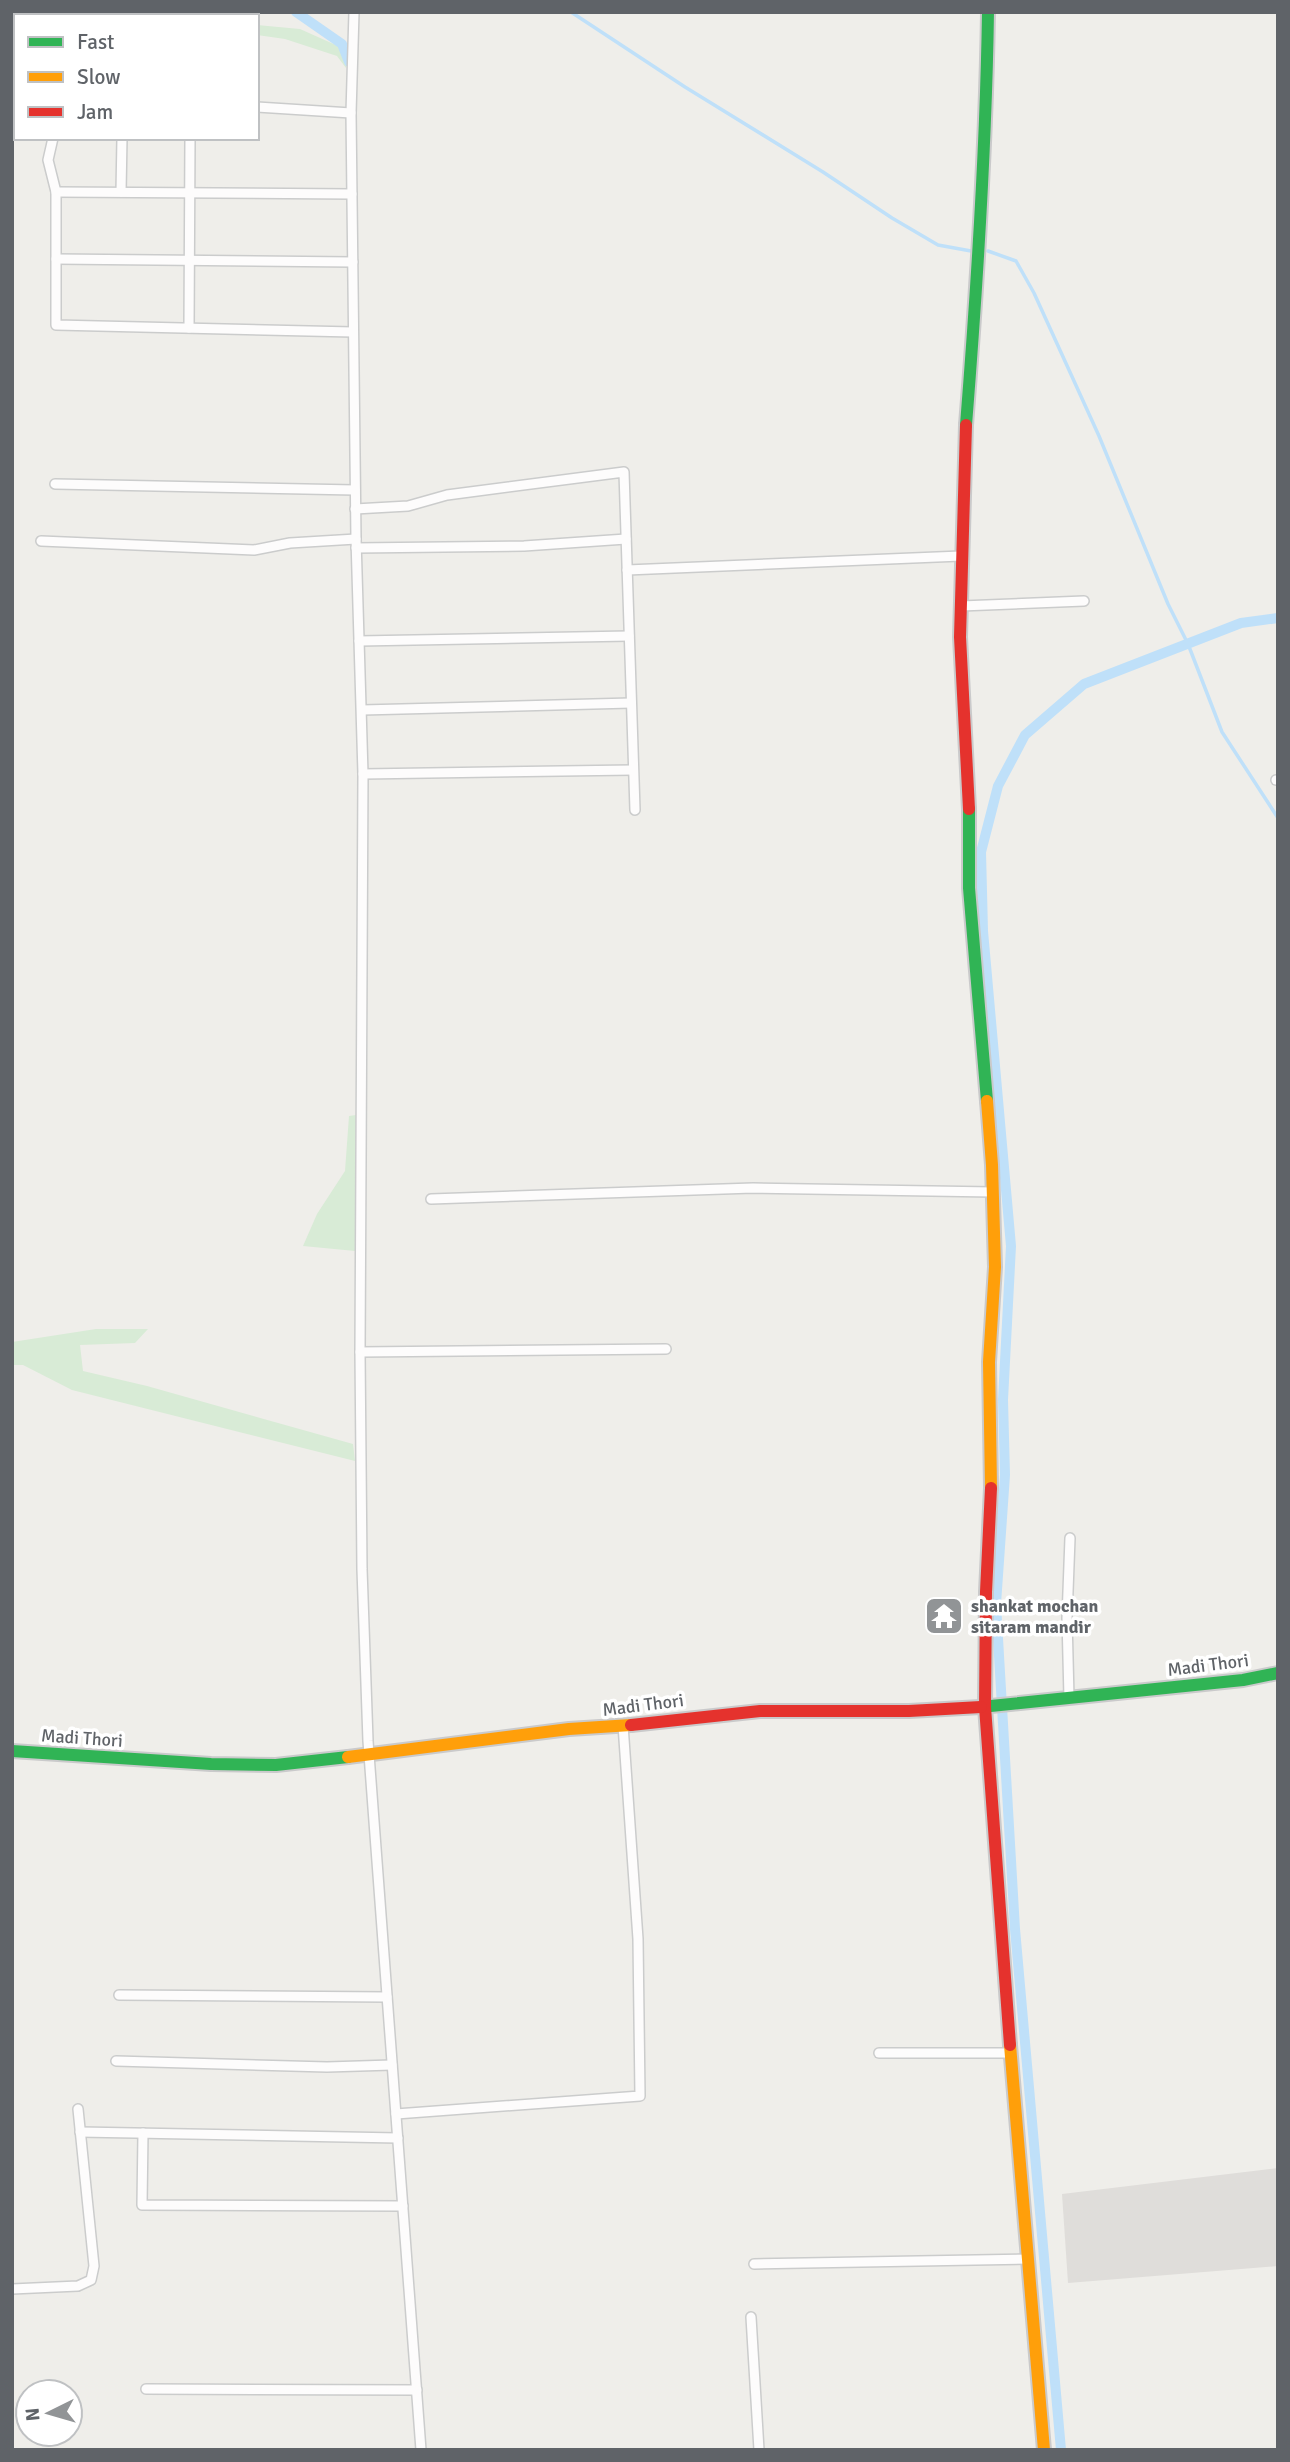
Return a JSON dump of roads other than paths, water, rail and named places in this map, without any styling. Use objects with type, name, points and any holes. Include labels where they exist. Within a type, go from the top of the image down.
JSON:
[{"type":"street","points":[[354,12],[351,113],[355,509],[363,774],[360,1352],[362,1569],[369,1755],[421,2450]]},
{"type":"street","points":[[988,12],[986,126],[978,271],[964,445],[961,606],[969,810],[969,888],[993,1192],[995,1267],[989,1362],[991,1492],[986,1592],[990,1706],[1011,2053],[1044,2450]]},
{"type":"street","points":[[259,107],[351,113]]},
{"type":"street","points":[[52,140],[48,160],[56,192],[56,325],[353,332]]},
{"type":"street","points":[[121,192],[122,140]]},
{"type":"street","points":[[189,328],[190,140]]},
{"type":"street","points":[[56,192],[352,194]]},
{"type":"street","points":[[56,259],[353,262]]},
{"type":"street","points":[[355,509],[408,506],[447,495],[624,472],[635,810]]},
{"type":"street","points":[[55,484],[355,490]]},
{"type":"street","points":[[41,541],[254,550],[290,543],[524,546],[626,539]]},
{"type":"street","points":[[627,570],[961,556]]},
{"type":"street","points":[[961,606],[1084,601]]},
{"type":"street","points":[[359,641],[629,636]]},
{"type":"street","points":[[362,710],[631,703]]},
{"type":"street","points":[[363,774],[634,770]]},
{"type":"street","points":[[431,1199],[753,1188],[993,1192]]},
{"type":"street","points":[[360,1352],[666,1349]]},
{"type":"street","points":[[1069,1698],[1067,1618],[1070,1538]]},
{"type":"street","name":"Madi Thori","points":[[12,1751],[211,1764],[276,1765],[569,1729],[596,1729],[761,1711],[927,1710],[1016,1705],[1243,1680],[1278,1673]]},
{"type":"street","points":[[396,2114],[640,2096],[638,1939],[623,1725]]},
{"type":"street","points":[[119,1995],[387,1997]]},
{"type":"street","points":[[879,2053],[1011,2053]]},
{"type":"street","points":[[117,2061],[327,2067],[392,2065]]},
{"type":"street","points":[[12,2290],[78,2286],[91,2280],[94,2266],[78,2109]]},
{"type":"street","points":[[80,2132],[398,2138]]},
{"type":"street","points":[[143,2133],[142,2205],[403,2206]]},
{"type":"street","points":[[754,2264],[1028,2259]]},
{"type":"street","points":[[751,2317],[759,2450]]},
{"type":"street","points":[[146,2389],[417,2390]]},
{"type":"waterway","points":[[296,12],[342,44],[349,62]]},
{"type":"waterway","points":[[571,12],[892,218],[938,245],[971,251]]},
{"type":"waterway","points":[[988,251],[1016,261],[1034,293],[1099,436],[1168,604],[1188,644],[1222,732],[1278,818]]},
{"type":"waterway","points":[[1061,2450],[1015,1929],[996,1604],[1005,1475],[1003,1400],[1011,1246],[983,931],[981,852],[998,786],[1025,735],[1084,684],[1241,623],[1278,618]]},
{"type":"place","name":"shankat mochan sitaram mandir","points":[[944,1616]]}]
